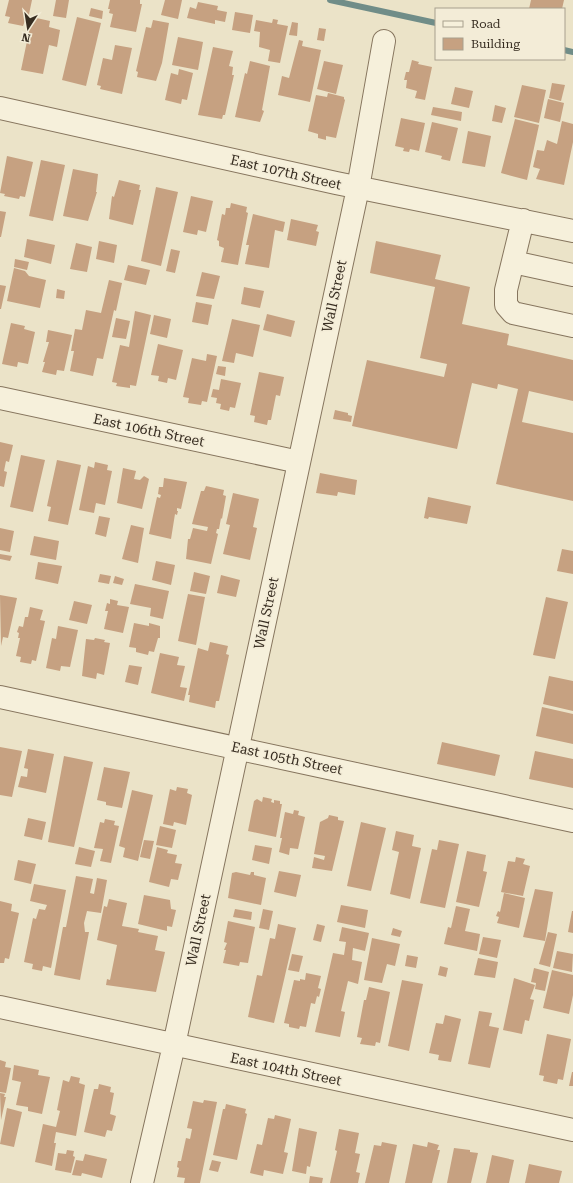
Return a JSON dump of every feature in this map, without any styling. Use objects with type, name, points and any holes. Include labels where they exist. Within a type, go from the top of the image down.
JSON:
[{"type":"street","name":"Wall Street","points":[[142,1183],[174,1045],[358,188],[384,42]]},
{"type":"street","name":"East 107th Street","points":[[0,108],[358,188],[573,231]]},
{"type":"street","points":[[523,220],[506,290],[506,305],[513,313],[573,326]]},
{"type":"street","points":[[513,262],[573,275]]},
{"type":"street","name":"East 106th Street","points":[[0,398],[299,462]]},
{"type":"street","name":"East 105th Street","points":[[0,697],[237,747],[573,821]]},
{"type":"street","name":"East 104th Street","points":[[0,1007],[573,1130]]},
{"type":"building","points":[[9,0],[32,0],[28,19],[26,18],[23,26],[8,23],[10,17],[5,16]]},
{"type":"building","points":[[56,0],[69,0],[66,18],[53,16]]},
{"type":"building","points":[[110,0],[140,0],[140,4],[142,4],[136,32],[110,27],[113,14],[109,13],[110,9],[108,9]]},
{"type":"building","points":[[165,0],[182,0],[178,19],[161,15]]},
{"type":"building","points":[[531,0],[564,0],[562,8],[529,8]]},
{"type":"building","points":[[198,2],[218,6],[217,10],[227,12],[225,22],[215,20],[215,24],[187,18],[190,7],[196,9]]},
{"type":"building","points":[[91,8],[103,11],[102,19],[89,16]]},
{"type":"building","points":[[235,12],[253,15],[250,33],[232,30]]},
{"type":"building","points":[[32,17],[50,21],[49,27],[60,30],[57,47],[49,45],[43,74],[21,70]]},
{"type":"building","points":[[77,17],[101,23],[86,86],[62,80]]},
{"type":"building","points":[[273,19],[278,20],[277,24],[288,26],[280,63],[268,61],[270,50],[259,47],[260,32],[254,31],[256,20],[272,23]]},
{"type":"building","points":[[153,20],[169,23],[162,63],[156,81],[137,77],[138,72],[136,71],[146,27],[151,28]]},
{"type":"building","points":[[292,22],[298,23],[297,36],[289,35]]},
{"type":"building","points":[[319,28],[326,29],[324,41],[317,40]]},
{"type":"building","points":[[178,37],[203,42],[198,70],[172,65]]},
{"type":"building","points":[[299,40],[303,41],[302,46],[321,50],[310,102],[278,95],[282,76],[289,78]]},
{"type":"building","points":[[115,45],[132,48],[122,94],[100,89],[101,86],[97,85],[103,58],[112,60]]},
{"type":"building","points":[[213,47],[233,51],[229,66],[233,67],[232,75],[234,75],[225,115],[223,115],[222,119],[198,115]]},
{"type":"building","points":[[412,60],[419,62],[418,64],[432,67],[425,100],[415,98],[417,91],[406,88],[407,80],[404,80],[406,72],[409,72]]},
{"type":"building","points":[[250,61],[270,66],[262,110],[264,111],[260,122],[235,117],[245,73],[247,74]]},
{"type":"building","points":[[324,61],[343,65],[336,94],[317,89]]},
{"type":"building","points":[[179,69],[193,73],[187,100],[182,99],[181,104],[165,100],[171,73],[178,75]]},
{"type":"building","points":[[552,83],[565,85],[561,101],[549,98]]},
{"type":"building","points":[[522,85],[546,90],[539,123],[514,117]]},
{"type":"building","points":[[455,87],[473,91],[469,108],[451,104]]},
{"type":"building","points":[[328,93],[344,97],[345,100],[336,138],[326,136],[326,140],[318,138],[318,134],[308,131],[316,95],[327,97]]},
{"type":"building","points":[[548,99],[564,103],[560,122],[544,118]]},
{"type":"building","points":[[495,105],[506,108],[502,123],[492,121]]},
{"type":"building","points":[[433,107],[462,112],[461,121],[431,115]]},
{"type":"building","points":[[401,118],[425,123],[419,151],[410,149],[409,152],[403,151],[404,148],[395,146]]},
{"type":"building","points":[[515,119],[539,125],[527,180],[501,173]]},
{"type":"building","points":[[562,121],[573,124],[573,142],[564,185],[536,179],[540,169],[533,167],[537,150],[544,151],[547,140],[557,144]]},
{"type":"building","points":[[432,122],[458,128],[450,161],[441,159],[442,156],[425,152]]},
{"type":"building","points":[[468,131],[491,136],[485,167],[462,163]]},
{"type":"building","points":[[7,156],[33,162],[25,197],[20,196],[19,199],[4,196],[5,194],[0,193]]},
{"type":"building","points":[[41,160],[65,165],[53,221],[29,216]]},
{"type":"building","points":[[73,169],[98,174],[97,192],[88,221],[63,216]]},
{"type":"building","points":[[119,180],[140,185],[139,190],[141,190],[133,225],[109,219],[112,196],[114,197]]},
{"type":"building","points":[[156,187],[178,192],[161,266],[141,261]]},
{"type":"building","points":[[191,196],[213,201],[206,232],[198,230],[197,235],[183,232]]},
{"type":"building","points":[[231,203],[247,207],[246,212],[248,213],[238,265],[221,262],[224,248],[219,246],[219,241],[217,240],[222,214],[225,215],[226,208],[230,208]]},
{"type":"building","points":[[0,211],[6,212],[1,237],[0,237]]},
{"type":"building","points":[[253,214],[285,222],[283,232],[275,230],[269,268],[245,264],[249,245],[246,245]]},
{"type":"building","points":[[291,219],[318,225],[316,231],[319,232],[316,246],[287,240]]},
{"type":"building","points":[[27,239],[55,245],[51,264],[24,257]]},
{"type":"building","points":[[99,241],[117,245],[114,263],[96,259]]},
{"type":"building","points":[[376,241],[441,255],[435,279],[470,287],[462,324],[509,334],[507,345],[573,360],[573,401],[529,391],[522,422],[573,433],[573,501],[496,484],[518,389],[498,384],[497,389],[472,383],[457,449],[352,426],[367,360],[444,377],[447,364],[420,358],[435,287],[370,273]]},
{"type":"building","points":[[76,243],[92,247],[87,272],[70,269]]},
{"type":"building","points":[[171,249],[180,251],[175,273],[166,271]]},
{"type":"building","points":[[15,259],[29,262],[27,270],[14,267]]},
{"type":"building","points":[[128,265],[150,270],[146,285],[124,280]]},
{"type":"building","points":[[14,268],[25,271],[29,276],[46,280],[40,308],[7,301]]},
{"type":"building","points":[[202,272],[220,276],[214,299],[196,296]]},
{"type":"building","points":[[109,280],[122,283],[116,311],[114,310],[103,359],[97,358],[93,376],[70,371],[74,351],[71,351],[75,329],[82,330],[86,310],[101,313]]},
{"type":"building","points":[[0,285],[6,286],[1,309],[0,309]]},
{"type":"building","points":[[244,287],[264,291],[260,308],[241,304]]},
{"type":"building","points":[[57,289],[65,291],[64,299],[56,298]]},
{"type":"building","points":[[196,302],[212,305],[208,325],[192,322]]},
{"type":"building","points":[[135,311],[151,315],[136,386],[130,385],[130,388],[116,386],[117,383],[112,382],[120,345],[129,347]]},
{"type":"building","points":[[267,314],[295,321],[291,337],[263,330]]},
{"type":"building","points":[[154,315],[171,319],[167,338],[150,334]]},
{"type":"building","points":[[116,318],[130,321],[126,339],[112,337]]},
{"type":"building","points":[[232,319],[260,325],[253,357],[236,353],[234,363],[222,361]]},
{"type":"building","points":[[11,323],[25,326],[24,329],[35,332],[28,364],[18,362],[17,367],[2,364]]},
{"type":"building","points":[[48,330],[72,335],[64,371],[57,370],[56,375],[42,372],[45,362],[43,362],[49,342],[46,342]]},
{"type":"building","points":[[158,344],[183,350],[176,380],[168,378],[167,383],[158,381],[159,376],[151,375]]},
{"type":"building","points":[[207,354],[217,356],[207,402],[202,401],[201,405],[188,403],[189,398],[183,397],[192,358],[206,361]]},
{"type":"building","points":[[218,366],[226,367],[225,376],[216,374]]},
{"type":"building","points":[[259,372],[284,377],[280,396],[276,395],[271,420],[268,420],[267,425],[254,422],[255,416],[250,415]]},
{"type":"building","points":[[221,379],[241,383],[235,408],[230,407],[229,411],[220,409],[221,404],[216,403],[217,398],[211,397],[213,389],[219,390]]},
{"type":"building","points":[[335,410],[348,413],[348,415],[352,416],[351,422],[333,419]]},
{"type":"building","points":[[0,442],[13,445],[9,462],[6,461],[4,471],[7,472],[4,487],[0,486]]},
{"type":"building","points":[[21,455],[45,460],[33,512],[10,507]]},
{"type":"building","points":[[57,460],[81,465],[68,525],[48,521],[51,507],[47,506]]},
{"type":"building","points":[[95,462],[108,465],[107,470],[112,471],[105,505],[96,503],[94,513],[79,510],[88,466],[94,468]]},
{"type":"building","points":[[123,468],[136,471],[134,479],[140,480],[144,476],[149,479],[142,509],[117,503]]},
{"type":"building","points":[[320,473],[357,480],[355,495],[338,492],[337,496],[316,493]]},
{"type":"building","points":[[164,478],[187,482],[181,509],[177,508],[177,515],[175,514],[171,539],[149,534],[157,497],[160,498],[161,495],[158,494],[159,487],[163,487]]},
{"type":"building","points":[[206,486],[224,490],[223,495],[226,496],[222,519],[221,518],[219,529],[217,529],[216,533],[218,534],[211,564],[186,559],[188,539],[190,539],[193,528],[207,531],[208,527],[192,524],[201,491],[204,491]]},
{"type":"building","points":[[233,493],[259,499],[253,527],[257,528],[250,560],[223,554],[230,525],[226,524]]},
{"type":"building","points":[[428,497],[471,506],[467,524],[429,517],[428,519],[424,518]]},
{"type":"building","points":[[99,516],[110,518],[106,537],[95,534]]},
{"type":"building","points":[[131,525],[144,528],[138,563],[122,559]]},
{"type":"building","points":[[0,528],[14,531],[10,552],[0,550]]},
{"type":"building","points":[[34,536],[59,541],[56,560],[30,555]]},
{"type":"building","points":[[562,549],[573,551],[573,574],[557,571]]},
{"type":"building","points":[[0,554],[12,556],[10,561],[0,559]]},
{"type":"building","points":[[156,561],[175,565],[171,585],[152,580]]},
{"type":"building","points":[[38,562],[62,566],[58,584],[35,579]]},
{"type":"building","points":[[194,572],[210,576],[206,594],[190,591]]},
{"type":"building","points":[[100,574],[111,576],[109,584],[98,582]]},
{"type":"building","points":[[221,575],[240,580],[236,597],[217,593]]},
{"type":"building","points":[[115,576],[124,579],[122,585],[113,583]]},
{"type":"building","points":[[135,584],[169,591],[163,619],[150,616],[151,608],[130,604]]},
{"type":"building","points":[[188,594],[205,597],[196,645],[178,641]]},
{"type":"building","points":[[0,595],[17,598],[8,638],[3,637],[1,646]]},
{"type":"building","points":[[546,597],[568,602],[555,659],[533,655]]},
{"type":"building","points":[[110,599],[118,601],[117,605],[129,607],[123,633],[104,629],[108,611],[105,611],[107,603],[110,604]]},
{"type":"building","points":[[74,601],[92,605],[87,624],[69,620]]},
{"type":"building","points":[[30,607],[43,610],[40,620],[45,621],[36,661],[32,660],[31,664],[20,662],[21,657],[16,656],[20,638],[18,638],[19,633],[17,632],[19,626],[23,627],[25,617],[28,617]]},
{"type":"building","points":[[134,623],[149,626],[149,623],[160,626],[160,638],[158,638],[154,652],[149,651],[148,655],[136,652],[136,648],[129,647]]},
{"type":"building","points":[[58,626],[78,630],[70,667],[61,666],[60,671],[46,668],[52,638],[56,639]]},
{"type":"building","points":[[95,638],[105,640],[104,642],[110,643],[104,675],[97,673],[96,679],[82,676],[86,639],[94,640]]},
{"type":"building","points":[[210,642],[228,646],[226,654],[229,655],[219,701],[216,701],[215,708],[189,702],[190,695],[188,695],[198,648],[208,651]]},
{"type":"building","points":[[160,653],[179,657],[177,665],[185,666],[180,687],[187,688],[184,701],[151,693]]},
{"type":"building","points":[[129,665],[142,667],[138,685],[125,682]]},
{"type":"building","points":[[549,676],[573,681],[573,711],[543,704]]},
{"type":"building","points":[[542,707],[573,714],[573,744],[536,736]]},
{"type":"building","points":[[442,742],[500,755],[495,776],[437,764]]},
{"type":"building","points":[[0,747],[22,751],[12,797],[0,795]]},
{"type":"building","points":[[28,749],[54,754],[46,793],[18,787],[21,776],[27,777],[28,769],[24,768]]},
{"type":"building","points":[[535,751],[573,759],[573,788],[529,779]]},
{"type":"building","points":[[64,756],[93,762],[74,847],[48,842]]},
{"type":"building","points":[[104,767],[130,772],[122,808],[106,805],[106,802],[97,800]]},
{"type":"building","points":[[177,787],[188,789],[187,793],[192,795],[186,825],[174,822],[173,826],[163,824],[170,789],[176,791]]},
{"type":"building","points":[[132,790],[153,795],[138,861],[123,857],[125,848],[119,846]]},
{"type":"building","points":[[263,797],[272,799],[271,802],[274,803],[274,800],[280,801],[280,804],[282,804],[276,837],[248,831],[254,801],[257,799],[262,802]]},
{"type":"building","points":[[294,810],[299,811],[298,815],[305,817],[298,849],[290,848],[289,855],[279,852],[282,838],[280,838],[285,812],[293,814]]},
{"type":"building","points":[[329,815],[338,817],[338,820],[344,821],[332,871],[312,868],[314,857],[324,860],[325,856],[314,854],[320,822],[328,818]]},
{"type":"building","points":[[28,818],[46,822],[42,840],[24,836]]},
{"type":"building","points":[[105,819],[115,821],[114,825],[119,826],[111,863],[100,861],[103,849],[94,848],[100,822],[104,823]]},
{"type":"building","points":[[361,822],[386,828],[371,891],[347,886]]},
{"type":"building","points":[[160,826],[176,830],[172,848],[156,845]]},
{"type":"building","points":[[396,831],[414,835],[412,846],[421,848],[410,899],[390,894],[399,852],[392,850]]},
{"type":"building","points":[[144,840],[154,841],[150,859],[140,857]]},
{"type":"building","points":[[439,840],[459,844],[445,908],[420,903],[432,849],[437,850]]},
{"type":"building","points":[[255,845],[272,848],[269,864],[252,860]]},
{"type":"building","points":[[79,847],[95,851],[91,867],[75,864]]},
{"type":"building","points":[[157,847],[168,850],[167,853],[177,855],[175,863],[182,864],[178,880],[171,879],[169,887],[149,882]]},
{"type":"building","points":[[467,851],[486,855],[483,871],[487,872],[479,907],[456,902]]},
{"type":"building","points":[[516,857],[525,859],[523,864],[530,866],[523,896],[501,892],[508,861],[515,862]]},
{"type":"building","points":[[18,860],[36,864],[31,884],[14,880]]},
{"type":"building","points":[[279,871],[301,875],[296,897],[274,892]]},
{"type":"building","points":[[236,872],[250,875],[251,872],[254,872],[254,875],[266,878],[261,905],[228,898],[232,873]]},
{"type":"building","points":[[76,876],[93,879],[90,893],[94,894],[97,878],[107,880],[101,913],[87,911],[84,923],[85,932],[89,932],[80,980],[54,975],[63,927],[66,927]]},
{"type":"building","points":[[34,884],[66,890],[51,968],[43,966],[42,971],[32,969],[33,964],[24,962],[33,918],[36,919],[39,909],[45,910],[47,905],[30,901]]},
{"type":"building","points":[[535,889],[553,892],[545,941],[523,937]]},
{"type":"building","points":[[504,893],[525,898],[519,928],[497,923],[499,917],[496,916],[498,911],[500,912]]},
{"type":"building","points":[[144,895],[170,900],[171,909],[176,910],[172,927],[167,926],[167,931],[138,924]]},
{"type":"building","points":[[109,899],[127,903],[122,926],[139,929],[138,932],[158,936],[155,950],[165,952],[156,992],[106,985],[107,979],[110,980],[117,945],[97,940],[104,906],[107,907]]},
{"type":"building","points":[[0,901],[12,904],[11,911],[19,913],[9,959],[5,958],[4,963],[0,963]]},
{"type":"building","points":[[341,905],[368,910],[365,928],[337,922]]},
{"type":"building","points":[[456,906],[470,909],[465,931],[480,934],[477,951],[444,944],[448,927],[451,928]]},
{"type":"building","points":[[235,909],[252,912],[251,920],[233,917]]},
{"type":"building","points":[[263,909],[273,911],[269,930],[259,928]]},
{"type":"building","points":[[573,911],[573,933],[568,932]]},
{"type":"building","points":[[228,921],[255,927],[248,963],[240,962],[239,966],[223,963],[226,950],[224,950],[227,943],[224,942]]},
{"type":"building","points":[[278,924],[296,928],[274,1023],[248,1017],[257,975],[262,976],[270,938],[275,939]]},
{"type":"building","points":[[317,924],[325,926],[321,942],[313,940]]},
{"type":"building","points":[[342,927],[369,933],[365,951],[353,948],[352,960],[362,962],[358,984],[348,981],[341,1011],[345,1012],[340,1037],[315,1032],[333,953],[344,955],[346,942],[339,941]]},
{"type":"building","points":[[393,928],[402,931],[400,937],[391,935]]},
{"type":"building","points":[[548,932],[557,934],[550,967],[539,964]]},
{"type":"building","points":[[483,937],[501,940],[497,958],[479,954]]},
{"type":"building","points":[[372,938],[400,944],[395,966],[387,964],[382,983],[364,980]]},
{"type":"building","points":[[557,951],[573,954],[572,972],[553,968]]},
{"type":"building","points":[[292,954],[303,956],[299,972],[288,970]]},
{"type":"building","points":[[407,955],[418,957],[416,968],[405,966]]},
{"type":"building","points":[[478,958],[498,962],[495,978],[474,975]]},
{"type":"building","points":[[440,966],[448,968],[446,977],[438,975]]},
{"type":"building","points":[[534,968],[549,972],[545,991],[535,989],[536,983],[531,982]]},
{"type":"building","points":[[552,970],[573,975],[573,995],[569,1014],[543,1008]]},
{"type":"building","points":[[306,973],[321,976],[318,988],[321,989],[319,997],[317,996],[315,1004],[311,1003],[306,1027],[300,1026],[299,1029],[289,1027],[289,1024],[284,1023],[294,980],[305,980]]},
{"type":"building","points":[[514,978],[535,985],[530,999],[534,1000],[529,1021],[525,1020],[522,1034],[503,1030]]},
{"type":"building","points":[[402,980],[423,984],[409,1051],[388,1046]]},
{"type":"building","points":[[369,987],[390,992],[380,1043],[376,1042],[375,1046],[360,1044],[362,1038],[357,1037],[364,1000],[366,1000]]},
{"type":"building","points":[[479,1011],[492,1013],[489,1026],[499,1028],[490,1068],[468,1064]]},
{"type":"building","points":[[445,1015],[461,1019],[451,1062],[438,1060],[439,1055],[429,1053],[436,1023],[443,1024]]},
{"type":"building","points":[[547,1034],[571,1039],[563,1080],[558,1079],[557,1084],[543,1081],[544,1076],[539,1075]]},
{"type":"building","points":[[0,1060],[6,1062],[5,1067],[11,1068],[6,1093],[0,1092]]},
{"type":"building","points":[[14,1065],[39,1070],[38,1075],[50,1077],[42,1114],[28,1111],[28,1107],[16,1105],[21,1082],[12,1080]]},
{"type":"building","points":[[572,1072],[573,1086],[569,1086]]},
{"type":"building","points":[[71,1076],[80,1078],[79,1083],[85,1085],[76,1136],[56,1132],[54,1143],[56,1143],[52,1166],[35,1162],[43,1124],[56,1127],[60,1111],[57,1110],[63,1080],[69,1082]]},
{"type":"building","points":[[99,1084],[111,1087],[110,1092],[114,1093],[110,1114],[116,1116],[112,1131],[107,1130],[105,1137],[84,1132],[94,1089],[98,1089]]},
{"type":"building","points":[[0,1093],[5,1094],[4,1097],[6,1097],[1,1120]]},
{"type":"building","points":[[204,1100],[217,1102],[200,1183],[184,1183],[185,1178],[177,1177],[179,1168],[177,1167],[178,1161],[181,1161],[186,1138],[190,1139],[192,1129],[187,1128],[193,1101],[203,1103]]},
{"type":"building","points":[[226,1104],[246,1109],[245,1113],[247,1114],[237,1160],[213,1155],[223,1109],[225,1109]]},
{"type":"building","points":[[7,1108],[22,1112],[14,1147],[0,1144]]},
{"type":"building","points":[[275,1115],[291,1119],[284,1152],[288,1153],[283,1174],[264,1170],[263,1176],[250,1173],[257,1144],[262,1145],[268,1118],[274,1119]]},
{"type":"building","points":[[299,1128],[317,1132],[310,1167],[307,1166],[306,1174],[292,1171]]},
{"type":"building","points":[[339,1129],[359,1133],[355,1153],[360,1154],[356,1172],[360,1173],[358,1183],[330,1183],[337,1151],[335,1150]]},
{"type":"building","points":[[382,1142],[397,1145],[389,1183],[365,1183],[374,1145],[381,1146]]},
{"type":"building","points":[[428,1142],[439,1145],[437,1150],[440,1150],[432,1183],[405,1183],[413,1144],[427,1147]]},
{"type":"building","points":[[454,1148],[470,1150],[470,1152],[478,1153],[471,1183],[447,1183]]},
{"type":"building","points":[[67,1150],[74,1151],[73,1156],[75,1157],[71,1173],[55,1170],[58,1153],[66,1154]]},
{"type":"building","points":[[85,1154],[107,1159],[102,1178],[82,1173],[81,1176],[72,1175],[76,1160],[83,1161]]},
{"type":"building","points":[[492,1155],[514,1160],[509,1183],[486,1183]]},
{"type":"building","points":[[212,1160],[221,1162],[218,1172],[209,1170]]},
{"type":"building","points":[[529,1164],[562,1171],[559,1183],[525,1183]]},
{"type":"building","points":[[310,1176],[323,1178],[322,1183],[309,1183]]},
{"type":"waterway","points":[[330,0],[435,23]]},
{"type":"waterway","points":[[565,50],[573,52]]}]
